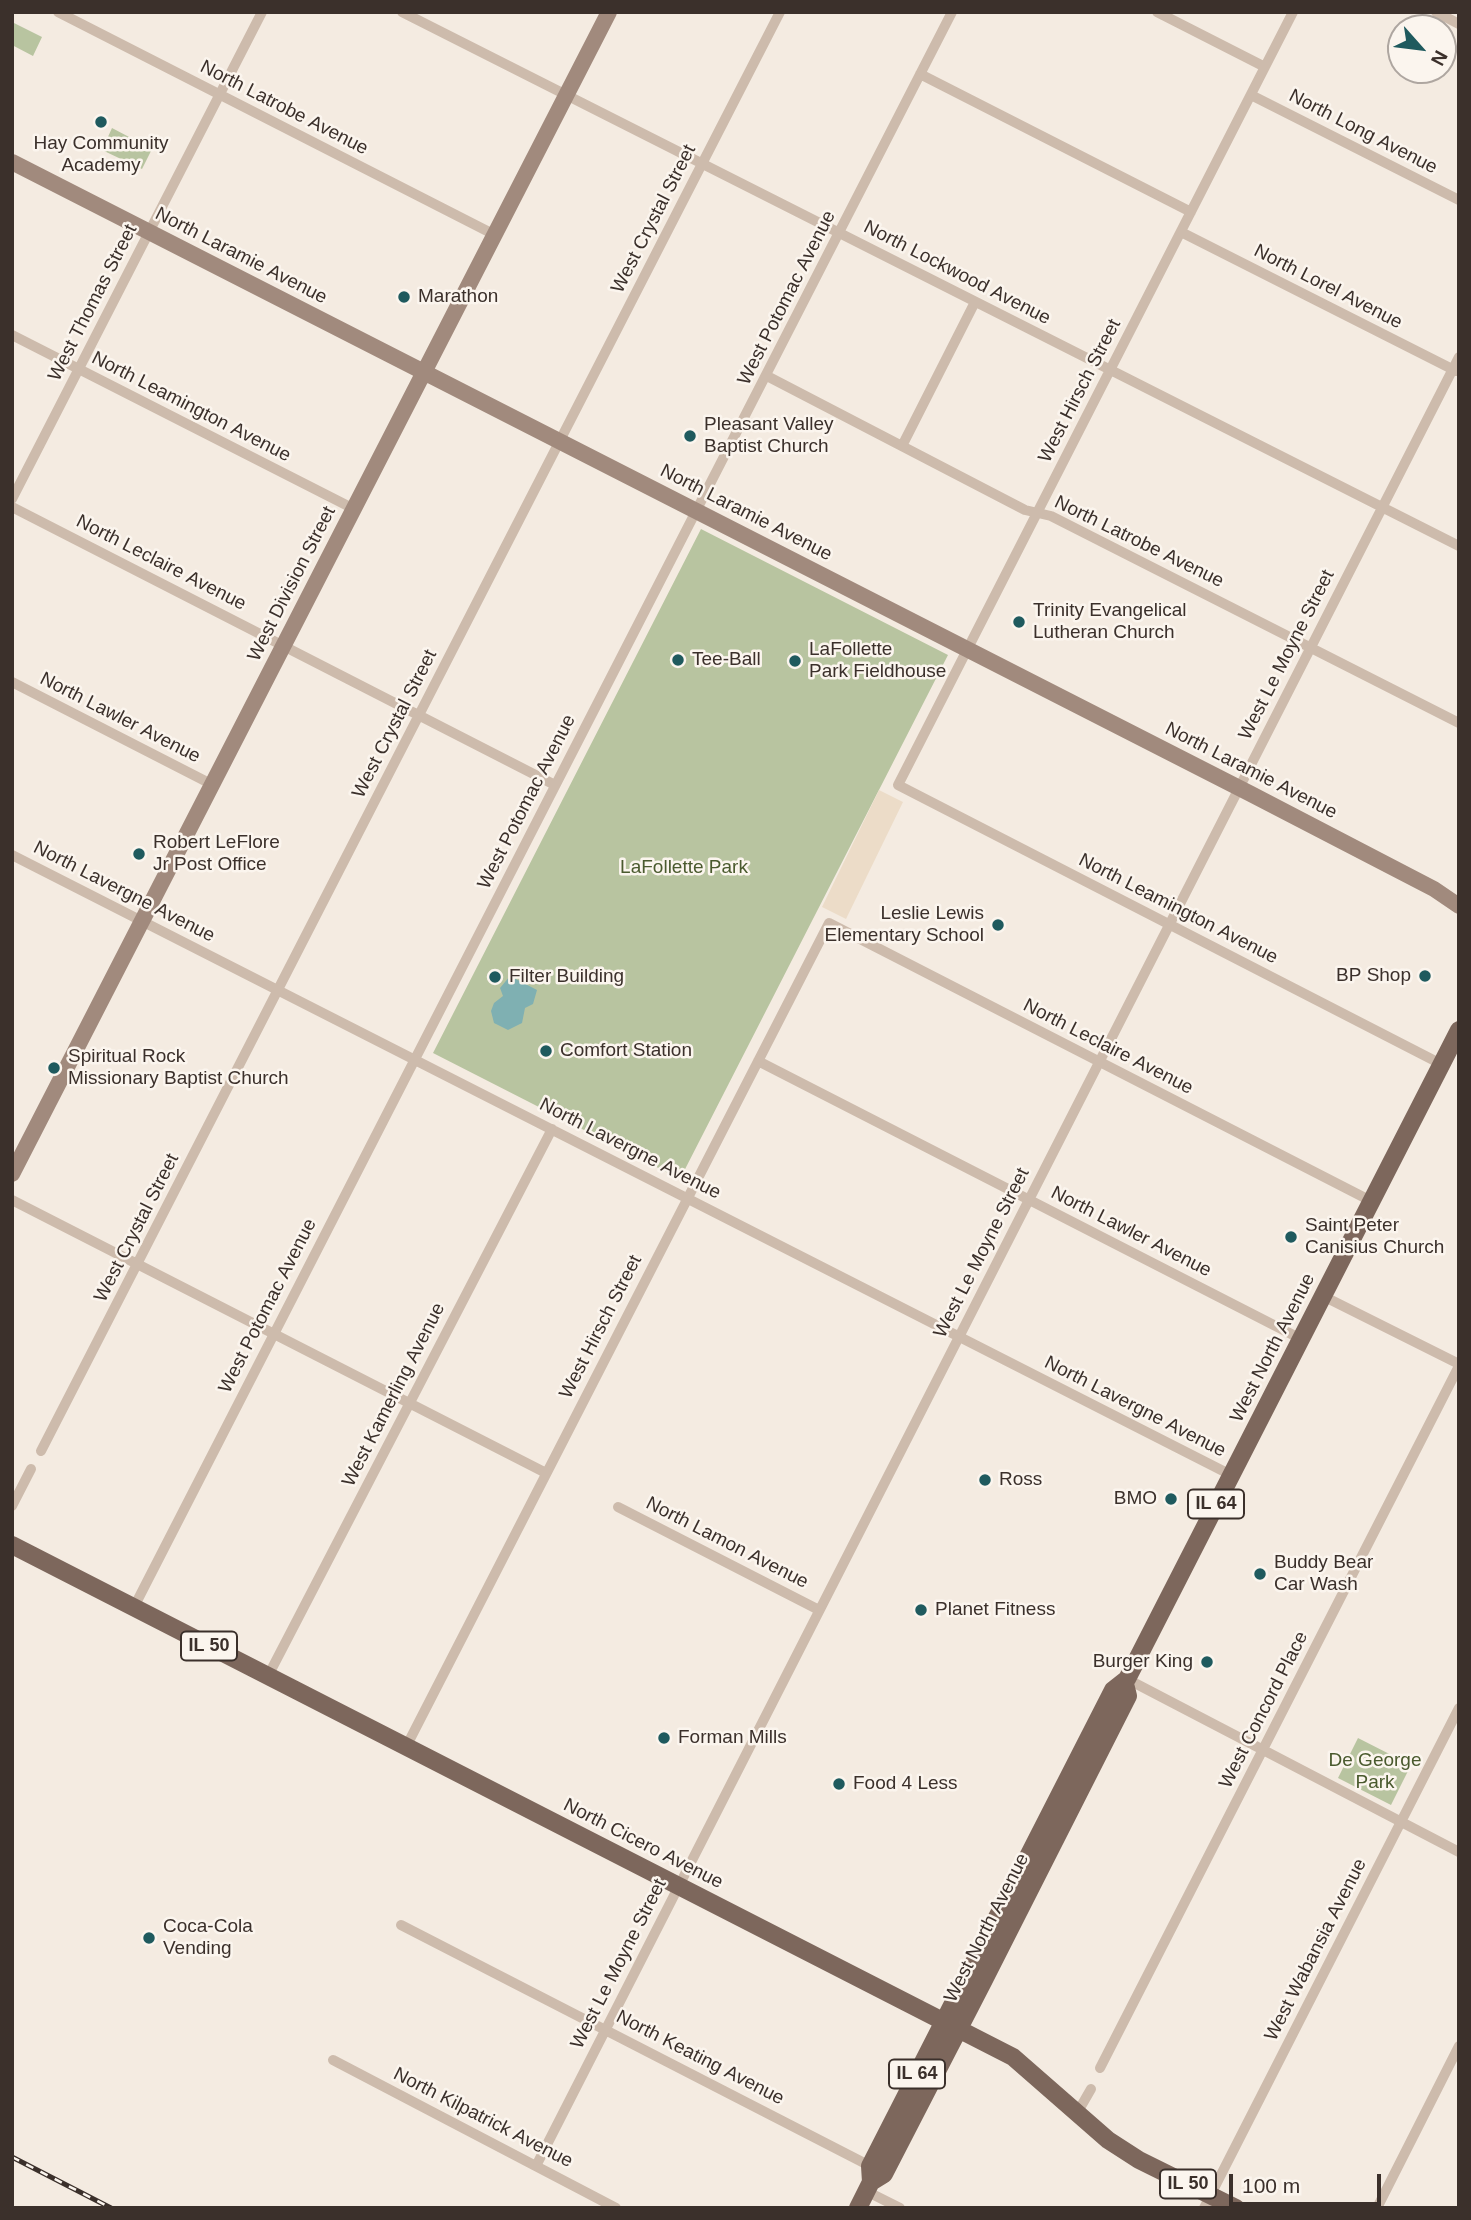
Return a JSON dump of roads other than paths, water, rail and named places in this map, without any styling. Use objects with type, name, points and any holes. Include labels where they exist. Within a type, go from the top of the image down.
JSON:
[{"type":"main road","name":"West North Avenue","points":[[858,2208],[869,2180],[884,2174],[951,2026],[1128,1696],[1126,1682],[1459,1030]]},
{"type":"main road","name":"North Cicero Avenue","points":[[12,1545],[1013,2057],[1038,2076],[1076,2115],[1139,2160],[1207,2202],[1236,2208]]},
{"type":"street","name":"North Latrobe Avenue","points":[[58,12],[495,235]]},
{"type":"street","name":"West Thomas Street","points":[[12,499],[262,12]]},
{"type":"street","name":"North Lockwood Avenue","points":[[402,12],[1459,546]]},
{"type":"street","name":"West Division Street","points":[[12,1174],[610,12]]},
{"type":"street","name":"West Crystal Street","points":[[41,1451],[780,12]]},
{"type":"street","name":"West Potomac Avenue","points":[[134,1607],[952,12]]},
{"type":"street","points":[[1157,12],[1265,67]]},
{"type":"street","name":"West Hirsch Street","points":[[898,785],[1293,12]]},
{"type":"street","points":[[1436,12],[1459,24]]},
{"type":"street","points":[[920,74],[1191,212]]},
{"type":"street","name":"North Long Avenue","points":[[1251,95],[1459,200]]},
{"type":"street","name":"North Laramie Avenue","points":[[12,162],[1239,788],[1434,889],[1459,906]]},
{"type":"street","name":"North Lorel Avenue","points":[[1181,232],[1456,371]]},
{"type":"street","points":[[902,446],[975,302]]},
{"type":"street","name":"North Leamington Avenue","points":[[12,335],[354,509]]},
{"type":"street","name":"West Le Moyne Street","points":[[536,2166],[1310,647],[1456,371],[1459,357]]},
{"type":"street","name":"North Latrobe Avenue","points":[[767,376],[1024,510],[1051,516],[1459,723]]},
{"type":"street","name":"North Leclaire Avenue","points":[[12,507],[555,786]]},
{"type":"street","name":"North Lawler Avenue","points":[[12,682],[212,785]]},
{"type":"street","name":"North Leamington Avenue","points":[[898,785],[1441,1064]]},
{"type":"street","name":"North Lavergne Avenue","points":[[12,855],[1231,1475]]},
{"type":"street","name":"West Hirsch Street","points":[[405,1746],[829,923]]},
{"type":"street","name":"North Leclaire Avenue","points":[[829,923],[1371,1201]]},
{"type":"street","name":"North Lawler Avenue","points":[[758,1061],[1301,1339]]},
{"type":"street","name":"West Kamerling Avenue","points":[[268,1676],[552,1129]]},
{"type":"street","points":[[12,1200],[546,1473]]},
{"type":"street","points":[[1323,1296],[1459,1365]]},
{"type":"street","name":"West Concord Place","points":[[1100,2068],[1459,1365]]},
{"type":"street","points":[[12,1506],[32,1469]]},
{"type":"street","name":"North Lamon Avenue","points":[[618,1507],[819,1610]]},
{"type":"street","points":[[1126,1682],[1264,1750],[1459,1852]]},
{"type":"street","name":"West Wabansia Avenue","points":[[1207,2202],[1459,1708]]},
{"type":"street","name":"North Keating Avenue","points":[[401,1925],[606,2029],[869,2180],[900,2208]]},
{"type":"street","points":[[1377,2208],[1459,2046]]},
{"type":"street","name":"North Kilpatrick Avenue","points":[[333,2060],[616,2208]]},
{"type":"street","points":[[1076,2115],[1091,2088]]},
{"type":"water","points":[[510,976],[537,990],[533,1004],[525,1008],[522,1023],[508,1030],[494,1023],[491,1011],[494,1003],[503,996],[500,988]]},
{"type":"railway","points":[[12,2157],[111,2208]]},
{"type":"place","name":"Hay Community Academy","points":[[101,122]]},
{"type":"place","name":"Marathon","points":[[404,297]]},
{"type":"place","name":"Pleasant Valley Baptist Church","points":[[690,436]]},
{"type":"place","name":"Trinity Evangelical Lutheran Church","points":[[1019,622]]},
{"type":"place","name":"Tee-Ball","points":[[678,660]]},
{"type":"place","name":"LaFollette Park Fieldhouse","points":[[795,661]]},
{"type":"place","name":"Robert LeFlore Jr Post Office","points":[[139,854]]},
{"type":"place","name":"Leslie Lewis Elementary School","points":[[998,925]]},
{"type":"place","name":"BP Shop","points":[[1425,976]]},
{"type":"place","name":"Filter Building","points":[[495,977]]},
{"type":"place","name":"Comfort Station","points":[[546,1051]]},
{"type":"place","name":"Spiritual Rock Missionary Baptist Church","points":[[54,1068]]},
{"type":"place","name":"Saint Peter Canisius Church","points":[[1291,1237]]},
{"type":"place","name":"Ross","points":[[985,1480]]},
{"type":"place","name":"BMO","points":[[1171,1499]]},
{"type":"place","name":"Buddy Bear Car Wash","points":[[1260,1574]]},
{"type":"place","name":"Planet Fitness","points":[[921,1610]]},
{"type":"place","name":"Burger King","points":[[1207,1662]]},
{"type":"place","name":"Forman Mills","points":[[664,1738]]},
{"type":"place","name":"Food 4 Less","points":[[839,1784]]},
{"type":"place","name":"Coca-Cola Vending","points":[[149,1938]]},
{"type":"park label","name":"LaFollette Park","points":[[684,868]]},
{"type":"park label","name":"De George Park","points":[[1375,1772]]}]
